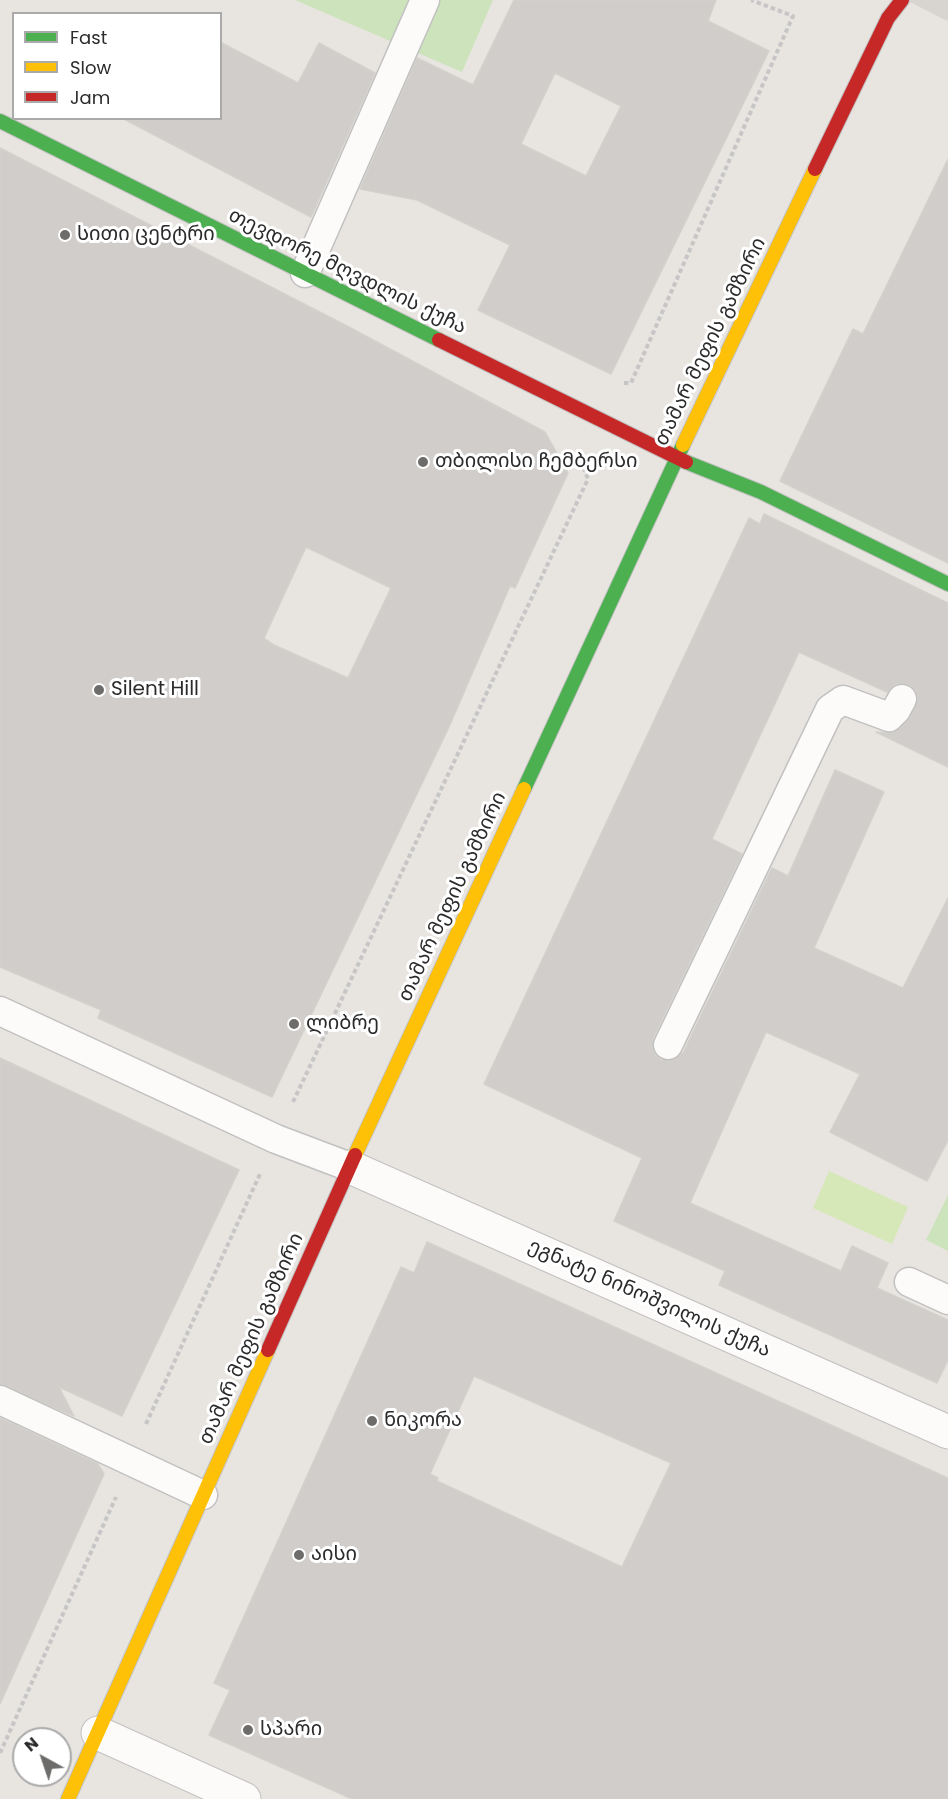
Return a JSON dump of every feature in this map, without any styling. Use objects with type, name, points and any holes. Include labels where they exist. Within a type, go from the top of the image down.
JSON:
[{"type":"main road","points":[[886,0],[888,18]]},
{"type":"main road","name":"თამარ მეფის გამზირი","points":[[68,1799],[350,1167],[677,458],[888,18],[903,0]]},
{"type":"main road","name":"თევდორე მღვდლის ქუჩა","points":[[0,121],[677,458],[761,492],[948,584]]},
{"type":"street","name":"ეგნატე ნინოშვილის ქუჩა","points":[[350,1167],[948,1432]]},
{"type":"street","points":[[98,1733],[244,1799]]},
{"type":"lane","points":[[305,273],[425,0]]},
{"type":"lane","points":[[668,1045],[830,709],[843,700],[889,717],[902,699]]},
{"type":"lane","points":[[0,1011],[276,1139],[350,1167]]},
{"type":"lane","points":[[909,1282],[948,1300]]},
{"type":"lane","points":[[0,1400],[203,1495]]},
{"type":"path","points":[[620,383],[631,382],[793,16],[751,0]]},
{"type":"path","points":[[0,1754],[132,1461],[150,1412],[276,1139],[588,479],[576,451]]},
{"type":"green space","points":[[295,0],[493,0],[462,72]]},
{"type":"green space","points":[[829,1171],[908,1207],[892,1244],[813,1208]]},
{"type":"green space","points":[[948,1195],[948,1251],[926,1240]]},
{"type":"shaded area","points":[[906,0],[948,0],[948,19],[947,21]]},
{"type":"building","points":[[514,0],[716,0],[708,21],[769,51],[611,374],[478,310],[510,245],[417,200],[360,189],[417,58],[473,85]],"holes":[[[555,73],[621,106],[586,176],[521,144]]]},
{"type":"building","points":[[222,43],[298,83],[319,43],[375,73],[311,217],[126,120],[222,120]]},
{"type":"building","points":[[0,148],[347,326],[545,432],[568,473],[515,588],[510,586],[449,727],[272,1097],[98,1018],[101,1010],[0,967]],"holes":[[[306,547],[391,588],[348,678],[274,645],[264,638]]]},
{"type":"building","points":[[948,159],[948,563],[780,481],[853,329],[863,334]]},
{"type":"building","points":[[764,514],[948,603],[948,767],[876,732],[893,733],[910,718],[918,699],[916,691],[910,685],[902,683],[894,685],[887,692],[799,652],[712,839],[742,854],[653,1038],[652,1047],[655,1055],[661,1060],[670,1061],[683,1053],[772,868],[788,876],[835,770],[884,792],[814,948],[903,988],[948,898],[948,1140],[927,1181],[830,1132],[860,1074],[766,1032],[690,1203],[841,1271],[852,1246],[888,1263],[877,1288],[948,1320],[948,1360],[937,1383],[719,1285],[725,1271],[614,1221],[642,1158],[484,1084],[749,518],[760,524]]},
{"type":"building","points":[[0,1058],[239,1170],[122,1416],[59,1387],[74,1416],[0,1384]]},
{"type":"building","points":[[427,1242],[948,1478],[948,1799],[352,1799],[209,1735],[230,1690],[214,1683],[401,1267],[414,1273]],"holes":[[[474,1376],[671,1463],[622,1567],[437,1481],[438,1478],[430,1474]]]},
{"type":"building","points":[[0,1418],[98,1464],[104,1474],[0,1704]]},
{"type":"traffic: fast","points":[[0,121],[439,340]]},
{"type":"traffic: fast","points":[[524,789],[683,445]]},
{"type":"traffic: fast","points":[[686,462],[761,492],[948,584]]},
{"type":"traffic: slow","points":[[683,445],[815,169]]},
{"type":"traffic: slow","points":[[355,1155],[524,789]]},
{"type":"traffic: slow","points":[[68,1799],[268,1350]]},
{"type":"traffic: jam","points":[[815,169],[888,18],[902,0]]},
{"type":"traffic: jam","points":[[439,340],[686,462]]},
{"type":"traffic: jam","points":[[268,1350],[355,1155]]},
{"type":"place","name":"სითი ცენტრი","points":[[65,235]]},
{"type":"place","name":"თბილისი ჩემბერსი","points":[[423,462]]},
{"type":"place","name":"Silent Hill","points":[[99,690]]},
{"type":"place","name":"ლიბრე","points":[[294,1024]]},
{"type":"place","name":"ნიკორა","points":[[372,1421]]},
{"type":"place","name":"აისი","points":[[299,1555]]},
{"type":"place","name":"სპარი","points":[[248,1730]]}]
